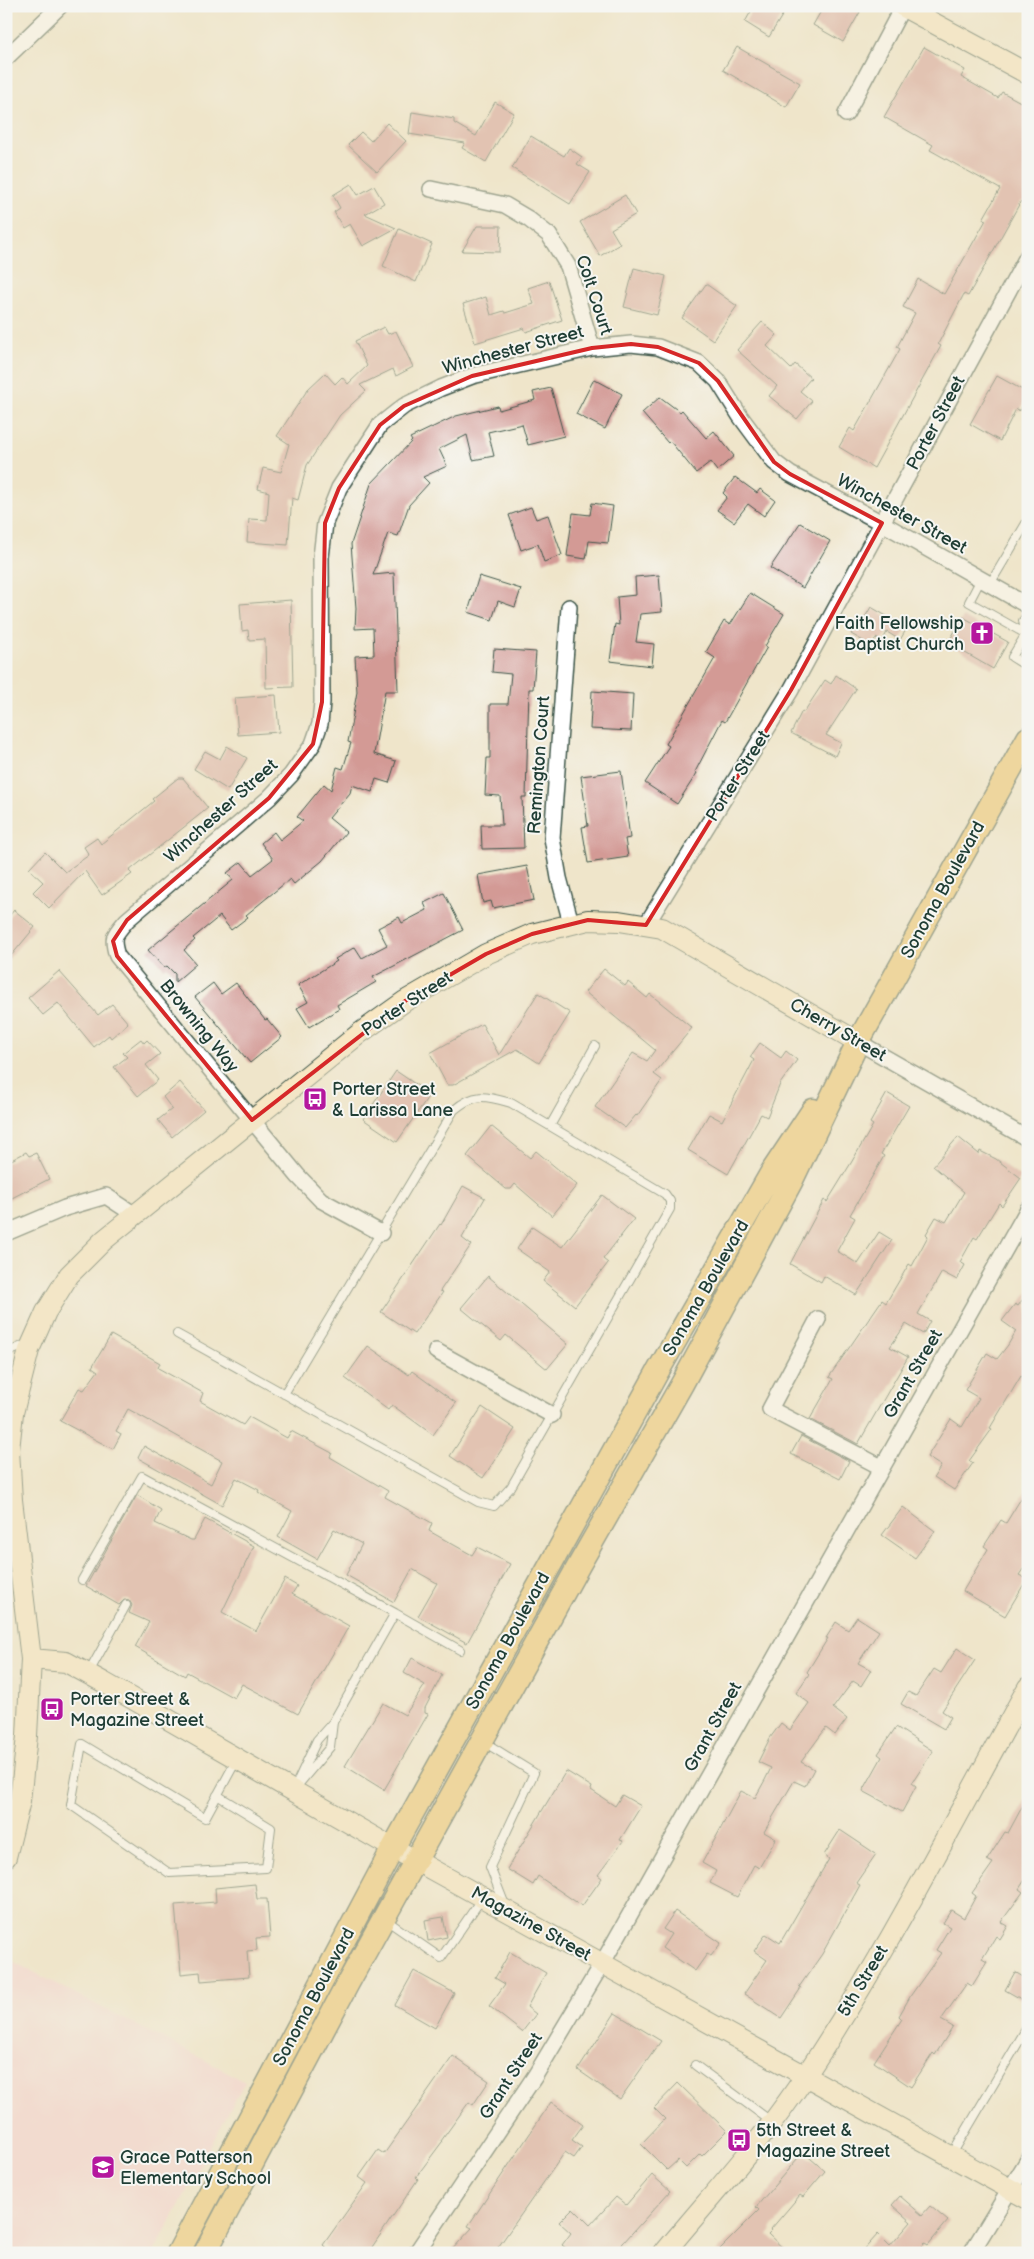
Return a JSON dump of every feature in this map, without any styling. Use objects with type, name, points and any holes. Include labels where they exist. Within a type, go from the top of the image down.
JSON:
[{"type":"main road","name":"Sonoma Boulevard","points":[[206,2253],[384,1919],[682,1384],[772,1217],[858,1042],[1028,738]]},
{"type":"main road","name":"Sonoma Boulevard","points":[[178,2253],[392,1848],[653,1379],[773,1170],[858,1042]]},
{"type":"street","points":[[6,58],[60,6]]},
{"type":"street","points":[[846,114],[903,6],[1028,74]]},
{"type":"street","name":"Colt Court","points":[[431,189],[505,205],[527,218],[548,235],[568,266],[592,348]]},
{"type":"street","name":"Porter Street","points":[[6,1857],[20,1801],[27,1736],[31,1659],[10,1521],[9,1450],[12,1422],[33,1341],[46,1312],[69,1275],[104,1240],[360,1033],[405,1001],[486,954],[532,934],[588,920],[646,925],[791,690],[1028,255]]},
{"type":"street","name":"Winchester Street","points":[[117,956],[113,941],[116,932],[127,920],[269,798],[291,775],[312,744],[320,724],[322,702],[321,557],[325,523],[339,488],[380,425],[404,406],[441,388],[472,376],[592,348],[631,344],[658,347],[699,363],[718,381],[740,416],[774,462],[790,474],[882,523],[1028,606]]},
{"type":"street","name":"Remington Court","points":[[569,607],[552,838],[558,878],[571,923]]},
{"type":"street","name":"Cherry Street","points":[[646,925],[662,928],[1028,1139]]},
{"type":"street","name":"Browning Way","points":[[117,956],[298,1176],[321,1200],[382,1232]]},
{"type":"street","points":[[6,1233],[65,1208],[106,1196],[135,1215]]},
{"type":"street","name":"Grant Street","points":[[416,2253],[535,2076],[602,1964],[1028,1209]]},
{"type":"street","points":[[818,1319],[770,1409],[881,1467]]},
{"type":"street","points":[[436,1351],[552,1415]]},
{"type":"street","name":"Magazine Street","points":[[31,1659],[66,1662],[392,1848],[417,1860],[1019,2194]]},
{"type":"street","name":"5th Street","points":[[664,2253],[772,2122],[806,2076],[887,1942],[1028,1687]]},
{"type":"street","points":[[971,2253],[1019,2194],[1028,2160]]},
{"type":"lane","points":[[1026,634],[969,602],[1028,520]]},
{"type":"lane","points":[[1028,614],[1023,621],[1026,634],[1012,657],[1028,666]]},
{"type":"lane","points":[[550,1126],[595,1046]]},
{"type":"lane","points":[[177,1334],[284,1394],[478,1502],[494,1506],[511,1487],[670,1209],[670,1201],[665,1194],[511,1103],[484,1096],[466,1100],[454,1110],[284,1394]]},
{"type":"lane","points":[[6,1353],[33,1341]]},
{"type":"lane","points":[[82,1580],[142,1476],[460,1650]]},
{"type":"lane","points":[[88,1674],[126,1605]]},
{"type":"lane","points":[[293,1791],[317,1740],[333,1722],[395,1613]]},
{"type":"lane","points":[[293,1791],[330,1747],[333,1722]]},
{"type":"lane","points":[[483,1741],[534,1773],[490,1867],[508,1911]]},
{"type":"lane","points":[[217,1795],[271,1828],[266,1868],[169,1873],[71,1805],[82,1744],[204,1818],[237,1759]]},
{"type":"lane","points":[[384,1919],[441,1958],[483,1897]]},
{"type":"lane","points":[[951,2156],[1028,2026]]},
{"type":"lane","points":[[695,2065],[772,2122]]},
{"type":"highlighted area","points":[[631,344],[658,347],[699,363],[718,381],[774,462],[790,474],[882,523],[791,690],[646,925],[588,920],[532,934],[486,954],[405,1001],[252,1120],[117,956],[113,941],[127,920],[269,798],[313,744],[322,702],[325,523],[339,488],[380,425],[404,406],[472,376],[592,348]]},
{"type":"shaded area","name":"Grace Patterson Elementary School","points":[[6,1958],[245,2081],[154,2253],[6,2253]]},
{"type":"building","points":[[754,6],[788,6],[769,37],[745,22]]},
{"type":"building","points":[[824,6],[849,6],[860,12],[843,42],[813,25]]},
{"type":"building","points":[[737,47],[800,83],[786,107],[723,70]]},
{"type":"building","points":[[924,47],[965,70],[961,77],[998,98],[1002,92],[1028,106],[1028,205],[1021,201],[968,296],[964,294],[938,344],[941,346],[874,468],[839,447],[850,428],[854,431],[900,349],[897,347],[915,313],[903,307],[918,279],[944,294],[986,220],[983,219],[1000,189],[930,150],[933,145],[884,117]]},
{"type":"building","points":[[495,102],[514,113],[486,162],[462,148],[465,143],[409,134],[412,112],[454,119],[454,123],[476,136]]},
{"type":"building","points":[[387,123],[406,141],[377,172],[348,145],[361,132],[371,141]]},
{"type":"building","points":[[531,136],[564,156],[569,148],[582,157],[577,164],[590,172],[570,204],[512,168]]},
{"type":"building","points":[[351,184],[358,195],[374,186],[384,203],[365,214],[396,228],[363,246],[350,224],[343,228],[334,212],[340,208],[333,195]]},
{"type":"building","points":[[625,195],[636,214],[611,229],[620,244],[600,256],[580,222]]},
{"type":"building","points":[[477,226],[501,226],[500,252],[462,251]]},
{"type":"building","points":[[399,229],[432,244],[416,282],[383,266]]},
{"type":"building","points":[[634,268],[666,276],[657,315],[624,307]]},
{"type":"building","points":[[549,281],[562,320],[526,332],[524,328],[475,343],[463,304],[486,297],[491,315],[504,311],[505,313],[534,304],[528,288]]},
{"type":"building","points":[[706,284],[737,306],[713,340],[682,318]]},
{"type":"building","points":[[762,322],[777,335],[767,346],[791,369],[795,364],[811,378],[800,391],[812,401],[797,419],[769,396],[777,386],[737,350]]},
{"type":"building","points":[[384,327],[388,334],[396,331],[413,367],[396,376],[393,369],[360,385],[366,391],[340,415],[307,465],[298,500],[292,498],[288,545],[247,542],[249,519],[267,520],[269,492],[258,489],[263,468],[281,472],[289,444],[277,436],[308,389],[325,373],[335,384],[342,377],[348,384],[367,366],[355,341]]},
{"type":"building","points":[[997,376],[1028,393],[1020,411],[1016,409],[1000,441],[970,424]]},
{"type":"building","points":[[594,379],[622,394],[605,429],[576,414]]},
{"type":"building","points":[[551,388],[564,436],[528,445],[522,424],[488,432],[494,456],[473,460],[467,435],[439,449],[447,466],[423,477],[429,483],[409,505],[398,536],[388,533],[373,575],[394,573],[398,691],[385,691],[374,754],[396,761],[389,783],[376,779],[372,792],[352,785],[350,793],[329,818],[346,832],[322,861],[294,884],[290,879],[246,915],[248,917],[231,930],[220,916],[193,938],[195,940],[184,950],[196,964],[175,982],[175,974],[167,966],[164,968],[148,950],[233,880],[227,873],[241,862],[252,875],[273,859],[261,843],[274,832],[280,840],[303,821],[297,817],[324,784],[331,790],[337,767],[343,769],[351,743],[348,742],[357,692],[355,656],[374,655],[373,628],[355,629],[356,608],[351,544],[371,484],[412,441],[410,438],[456,416],[498,406],[499,410],[535,400],[533,392]]},
{"type":"building","points":[[660,397],[680,412],[682,410],[706,438],[714,431],[734,456],[717,471],[710,462],[696,473],[670,441],[668,443],[642,413]]},
{"type":"building","points":[[735,477],[757,493],[760,489],[775,500],[764,516],[748,504],[734,522],[717,510],[727,497],[723,493]]},
{"type":"building","points":[[592,503],[613,506],[608,543],[589,541],[586,559],[567,556],[573,513],[590,515]]},
{"type":"building","points":[[531,507],[536,519],[548,515],[562,555],[544,562],[538,544],[521,550],[509,515]]},
{"type":"building","points":[[800,523],[830,541],[803,588],[770,568]]},
{"type":"building","points":[[659,575],[662,612],[640,614],[636,642],[654,644],[652,666],[610,661],[615,624],[619,625],[617,597],[636,595],[635,577]]},
{"type":"building","points":[[479,576],[521,589],[515,607],[498,601],[492,620],[468,612]]},
{"type":"building","points":[[750,593],[784,614],[725,722],[722,720],[695,772],[697,773],[677,804],[645,783],[669,746],[666,744],[715,658],[706,652],[724,621],[730,625]]},
{"type":"building","points":[[291,600],[293,687],[266,688],[265,639],[249,640],[248,630],[242,631],[240,604]]},
{"type":"building","points":[[871,607],[907,628],[900,640],[887,632],[882,642],[876,638],[872,646],[851,634],[857,622],[861,624]]},
{"type":"building","points":[[963,617],[1008,642],[993,669],[948,643]]},
{"type":"building","points":[[494,649],[536,652],[533,689],[529,689],[526,797],[522,797],[524,848],[482,849],[481,825],[502,825],[500,796],[485,795],[487,758],[490,758],[490,704],[508,704],[511,674],[492,672]]},
{"type":"building","points":[[836,675],[856,689],[826,735],[841,743],[835,756],[791,733],[802,711],[804,712],[825,680],[831,684]]},
{"type":"building","points":[[592,691],[633,694],[631,731],[590,729]]},
{"type":"building","points":[[276,695],[279,732],[238,735],[235,698]]},
{"type":"building","points":[[227,746],[247,758],[228,790],[194,769],[205,751],[220,759]]},
{"type":"building","points":[[621,771],[630,838],[625,839],[628,857],[588,863],[582,827],[588,826],[581,776]]},
{"type":"building","points":[[178,778],[183,778],[208,808],[129,871],[132,874],[102,895],[85,871],[49,908],[33,892],[43,882],[29,869],[45,852],[65,872],[89,855],[84,847],[97,838],[101,844],[154,801],[152,799]]},
{"type":"building","points":[[527,866],[534,900],[493,908],[491,901],[483,903],[478,875]]},
{"type":"building","points":[[444,893],[463,930],[373,977],[376,982],[337,1005],[339,1009],[309,1027],[297,1008],[308,1002],[298,985],[337,961],[335,959],[355,947],[362,958],[387,945],[378,928],[399,917],[402,923],[427,910],[424,903]]},
{"type":"building","points":[[14,910],[35,927],[6,962],[6,920]]},
{"type":"building","points":[[604,969],[625,986],[628,982],[647,998],[650,994],[692,1028],[654,1074],[662,1080],[637,1116],[625,1128],[595,1107],[633,1053],[647,1061],[655,1050],[585,992]]},
{"type":"building","points":[[59,971],[98,1015],[112,1004],[128,1023],[111,1038],[109,1035],[94,1047],[58,1003],[43,1015],[28,998]]},
{"type":"building","points":[[213,983],[221,994],[236,983],[265,1020],[267,1019],[282,1037],[250,1063],[195,997]]},
{"type":"building","points":[[538,993],[570,1013],[539,1063],[517,1049],[453,1085],[447,1085],[430,1053],[482,1024],[499,1055]]},
{"type":"building","points":[[141,1039],[144,1043],[147,1040],[160,1054],[146,1065],[158,1080],[138,1096],[114,1067],[127,1057],[123,1053]]},
{"type":"building","points":[[760,1043],[781,1058],[786,1051],[797,1060],[780,1084],[767,1117],[761,1114],[728,1174],[688,1150],[709,1114],[722,1121],[754,1060],[750,1057]]},
{"type":"building","points":[[396,1071],[430,1094],[397,1142],[363,1119]]},
{"type":"building","points":[[180,1082],[204,1110],[172,1137],[158,1120],[172,1109],[163,1097]]},
{"type":"building","points":[[887,1093],[909,1106],[881,1154],[884,1156],[850,1215],[855,1218],[837,1251],[858,1264],[879,1232],[892,1240],[856,1295],[824,1276],[821,1282],[790,1264],[824,1200],[827,1202],[873,1125],[870,1123]]},
{"type":"building","points":[[491,1126],[530,1158],[536,1151],[577,1185],[552,1216],[515,1184],[511,1189],[506,1189],[467,1156]]},
{"type":"building","points":[[958,1137],[979,1154],[980,1151],[996,1159],[1021,1178],[1002,1206],[999,1203],[977,1239],[974,1237],[960,1262],[965,1265],[957,1280],[942,1272],[918,1314],[930,1321],[923,1334],[906,1324],[890,1347],[908,1357],[858,1444],[810,1419],[833,1379],[829,1377],[882,1300],[886,1303],[909,1264],[912,1266],[928,1236],[926,1234],[936,1217],[946,1222],[964,1192],[933,1166]]},
{"type":"building","points":[[26,1152],[29,1156],[36,1153],[49,1179],[6,1201],[6,1163]]},
{"type":"building","points":[[463,1186],[485,1198],[462,1238],[471,1245],[440,1291],[443,1292],[414,1334],[381,1312],[441,1225]]},
{"type":"building","points":[[602,1195],[634,1219],[603,1259],[608,1263],[575,1306],[543,1281],[550,1272],[517,1249],[532,1227],[562,1247]]},
{"type":"building","points":[[488,1276],[568,1344],[547,1369],[506,1335],[501,1341],[461,1308]]},
{"type":"building","points":[[1028,1292],[1028,1381],[1021,1376],[990,1428],[992,1429],[969,1461],[973,1463],[954,1490],[934,1477],[941,1466],[927,1457],[951,1419],[962,1427],[979,1398],[965,1390],[987,1353],[997,1359],[1008,1345],[1016,1331],[1002,1321],[1015,1304],[1018,1306]]},
{"type":"building","points":[[111,1335],[160,1363],[158,1368],[203,1393],[200,1401],[243,1425],[249,1417],[287,1438],[291,1431],[332,1453],[330,1457],[388,1491],[385,1497],[432,1523],[429,1531],[472,1555],[477,1547],[510,1564],[467,1643],[418,1616],[437,1583],[412,1569],[394,1602],[346,1575],[362,1544],[334,1529],[317,1559],[278,1537],[292,1511],[258,1492],[259,1490],[236,1478],[222,1505],[138,1458],[144,1446],[211,1484],[222,1461],[128,1409],[116,1431],[121,1434],[113,1449],[60,1421],[79,1388],[84,1390],[98,1371],[92,1367]]},
{"type":"building","points":[[368,1346],[409,1375],[412,1371],[456,1403],[433,1435],[392,1405],[388,1410],[345,1378]]},
{"type":"building","points":[[482,1407],[515,1429],[483,1478],[450,1456]]},
{"type":"building","points":[[801,1436],[849,1461],[840,1479],[791,1454]]},
{"type":"building","points":[[1028,1487],[1028,1562],[1019,1575],[1027,1579],[1005,1616],[963,1591],[988,1549],[984,1546],[1001,1520],[1006,1523]]},
{"type":"building","points":[[137,1495],[161,1510],[155,1523],[191,1540],[194,1540],[205,1519],[254,1546],[222,1612],[256,1631],[285,1579],[297,1586],[292,1594],[349,1626],[298,1714],[242,1684],[234,1698],[187,1672],[185,1676],[135,1647],[149,1622],[129,1613],[132,1605],[129,1600],[124,1600],[119,1605],[86,1586]]},
{"type":"building","points":[[903,1507],[935,1531],[915,1558],[882,1535]]},
{"type":"building","points":[[857,1617],[879,1631],[858,1663],[871,1670],[861,1686],[853,1681],[833,1708],[847,1719],[835,1735],[826,1728],[801,1762],[814,1769],[805,1786],[794,1781],[764,1832],[776,1839],[759,1868],[754,1865],[737,1897],[710,1883],[716,1871],[702,1863],[741,1791],[755,1798],[765,1780],[771,1768],[758,1762],[770,1738],[781,1723],[790,1730],[809,1703],[796,1693],[809,1674],[807,1672],[836,1622],[848,1630]]},
{"type":"building","points":[[957,1648],[975,1660],[942,1711],[951,1717],[944,1729],[901,1704],[908,1692],[916,1696],[934,1669],[941,1673]]},
{"type":"building","points":[[412,1658],[442,1675],[425,1708],[425,1713],[428,1714],[384,1790],[345,1766],[383,1703],[405,1715],[425,1685],[404,1673]]},
{"type":"building","points":[[896,1727],[933,1751],[912,1783],[916,1786],[902,1812],[863,1791],[882,1757],[878,1754]]},
{"type":"building","points":[[566,1771],[592,1787],[591,1790],[615,1806],[622,1795],[641,1806],[620,1840],[623,1841],[598,1875],[602,1878],[582,1906],[538,1876],[533,1885],[507,1869]]},
{"type":"building","points":[[1028,1796],[1028,1875],[1019,1889],[1023,1892],[1001,1922],[1008,1926],[1000,1939],[996,1936],[982,1959],[987,1962],[972,1986],[967,1983],[941,2020],[953,2027],[911,2087],[874,2062],[902,2019],[899,2016],[911,1995],[941,1953],[936,1950],[950,1927],[943,1923],[951,1910],[964,1918],[976,1896],[972,1893],[993,1863],[987,1860],[1005,1832],[1008,1833]]},
{"type":"building","points":[[840,1830],[876,1854],[856,1883],[860,1885],[822,1954],[799,1987],[801,1988],[781,2018],[744,1994],[767,1960],[754,1951],[766,1934],[780,1943],[829,1859],[824,1855]]},
{"type":"building","points":[[255,1884],[257,1899],[267,1899],[270,1937],[256,1938],[257,1950],[247,1951],[249,1977],[201,1981],[200,1972],[181,1974],[175,1905],[216,1902],[215,1888]]},
{"type":"building","points":[[675,1911],[721,1943],[711,1956],[707,1954],[695,1971],[662,1948],[671,1934],[663,1929]]},
{"type":"building","points":[[443,1917],[447,1937],[428,1941],[425,1920]]},
{"type":"building","points":[[510,1952],[546,1973],[527,2007],[536,2014],[522,2032],[489,2006],[505,1984],[495,1978]]},
{"type":"building","points":[[414,1971],[454,1993],[435,2028],[395,2005]]},
{"type":"building","points":[[1015,1972],[1028,1980],[1028,2003],[1005,1990]]},
{"type":"building","points":[[615,2013],[661,2041],[620,2099],[578,2070]]},
{"type":"building","points":[[453,2056],[489,2081],[473,2105],[469,2102],[441,2141],[368,2253],[332,2253],[323,2245],[367,2183],[359,2177],[378,2150],[384,2154]]},
{"type":"building","points":[[678,2083],[727,2131],[702,2156],[700,2154],[686,2168],[678,2160],[667,2170],[641,2144],[665,2119],[654,2108]]},
{"type":"building","points":[[551,2102],[583,2125],[572,2140],[582,2147],[574,2158],[565,2152],[494,2253],[449,2253],[472,2228],[468,2226]]},
{"type":"building","points":[[803,2152],[825,2171],[803,2197],[800,2195],[768,2234],[788,2253],[716,2253],[759,2210],[756,2207]]},
{"type":"building","points":[[652,2175],[670,2191],[614,2253],[572,2253],[562,2245],[571,2233],[559,2222],[573,2208],[590,2225],[616,2197],[626,2205]]},
{"type":"building","points":[[900,2196],[922,2215],[930,2206],[948,2221],[928,2245],[925,2243],[916,2253],[861,2253],[878,2234],[890,2246],[911,2222],[892,2205]]},
{"type":"place","name":"Faith Fellowship Baptist Church","points":[[982,633]]},
{"type":"place","name":"Porter Street & Larissa Lane","points":[[315,1099]]},
{"type":"place","name":"Porter Street & Magazine Street","points":[[52,1709]]},
{"type":"place","name":"5th Street & Magazine Street","points":[[739,2140]]},
{"type":"place","name":"Grace Patterson Elementary School","points":[[103,2167]]}]
